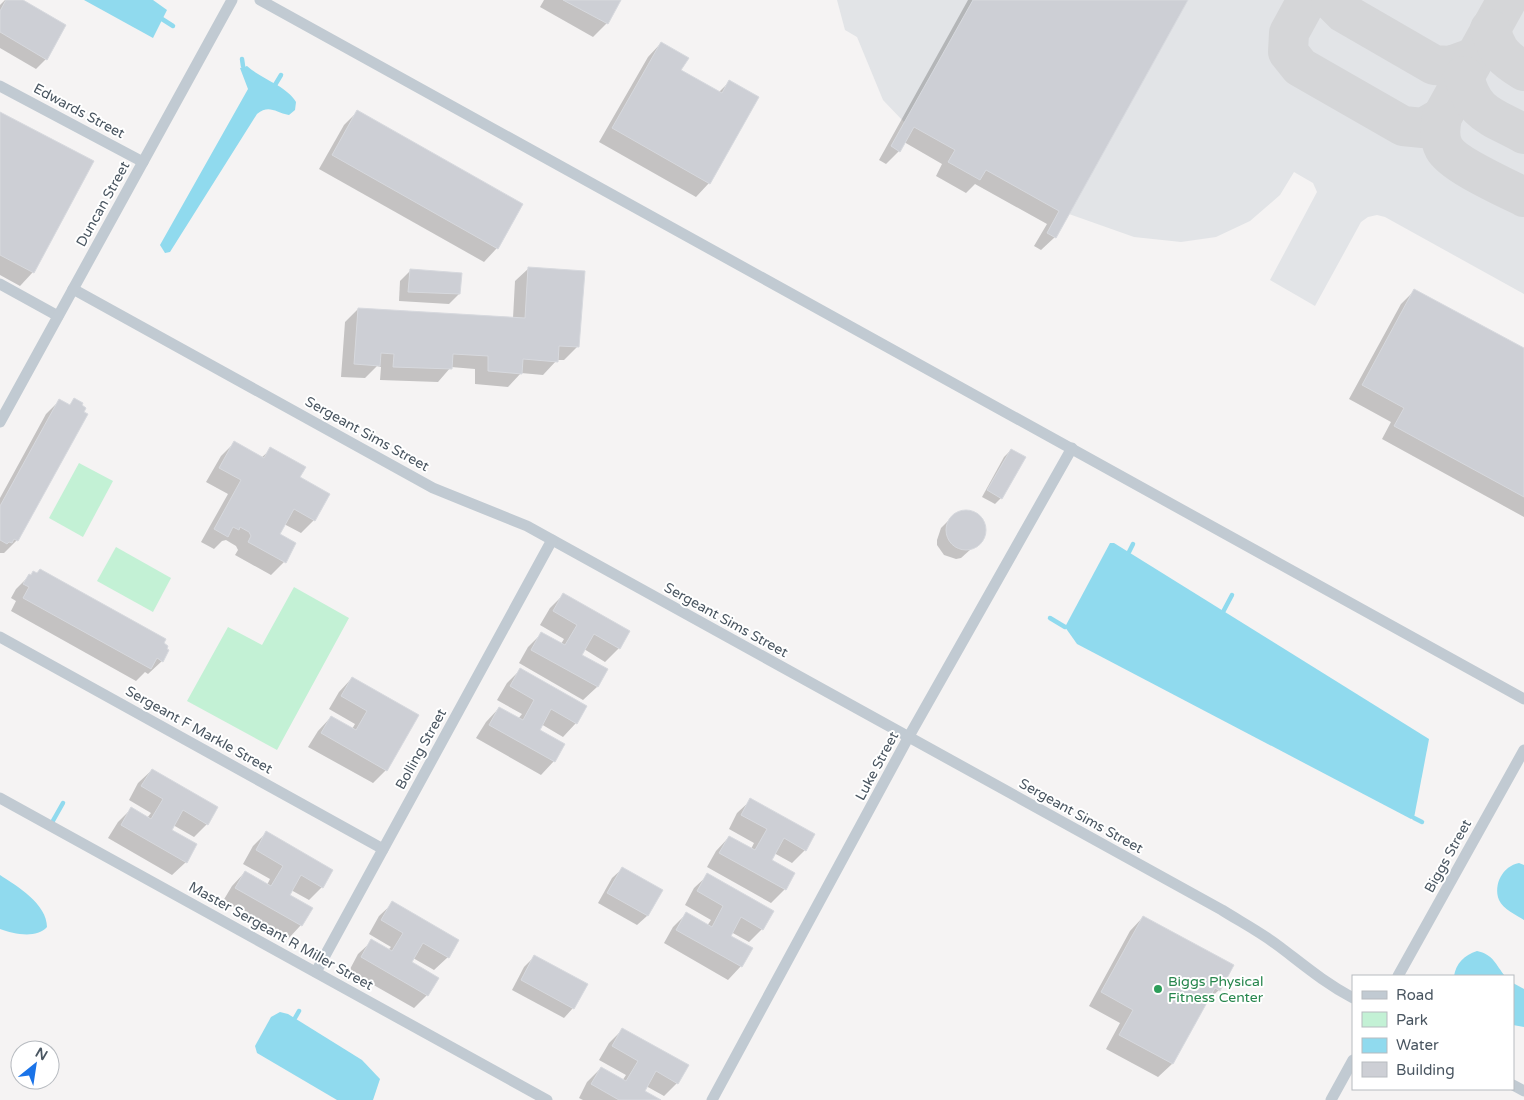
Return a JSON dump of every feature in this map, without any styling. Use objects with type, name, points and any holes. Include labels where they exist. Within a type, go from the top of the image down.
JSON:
[{"type":"street","name":"Duncan Street","points":[[0,422],[232,0]]},
{"type":"street","points":[[260,0],[1524,699]]},
{"type":"street","name":"Edwards Street","points":[[0,86],[143,162]]},
{"type":"street","points":[[0,284],[58,316]]},
{"type":"street","name":"Sergeant Sims Street","points":[[73,289],[433,488],[493,511],[552,540],[1229,915],[1281,948],[1299,964],[1332,987],[1352,997]]},
{"type":"street","name":"Luke Street","points":[[712,1100],[908,738],[1072,448]]},
{"type":"street","name":"Bolling Street","points":[[316,972],[552,540]]},
{"type":"street","name":"Sergeant F Markle Street","points":[[0,637],[383,849]]},
{"type":"street","name":"Biggs Street","points":[[1399,975],[1524,750]]},
{"type":"street","name":"Master Sergeant R Miller Street","points":[[0,798],[547,1100]]},
{"type":"street","points":[[1331,1100],[1352,1062]]},
{"type":"shaded area","points":[[837,0],[973,0],[905,123],[883,100],[857,37],[845,30]]},
{"type":"shaded area","points":[[1188,0],[1524,0],[1524,294],[1385,217],[1377,215],[1368,217],[1361,222],[1315,306],[1270,280],[1317,192],[1313,183],[1294,172],[1280,195],[1250,221],[1216,237],[1181,242],[1134,237],[1069,214]]},
{"type":"green space","points":[[79,463],[113,481],[83,537],[49,518]]},
{"type":"green space","points":[[116,547],[171,578],[153,612],[97,581]]},
{"type":"green space","points":[[294,587],[349,618],[277,750],[187,701],[228,627],[262,645]]},
{"type":"water","points":[[84,0],[153,0],[167,10],[153,38]]},
{"type":"water","points":[[247,66],[287,91],[296,102],[295,110],[289,115],[269,109],[257,114],[170,252],[165,253],[160,245],[248,89],[240,68]]},
{"type":"water","points":[[1110,543],[1114,543],[1429,739],[1414,818],[1411,819],[1077,644],[1065,627]]},
{"type":"water","points":[[1519,863],[1524,865],[1524,920],[1503,906],[1497,894],[1498,882],[1504,872]]},
{"type":"water","points":[[0,875],[37,903],[46,919],[47,927],[42,931],[31,934],[18,934],[0,929]]},
{"type":"water","points":[[1477,951],[1482,952],[1491,957],[1504,975],[1454,975],[1461,961]]},
{"type":"water","points":[[1514,984],[1524,989],[1524,1027],[1514,1025]]},
{"type":"water","points":[[280,1012],[288,1014],[362,1060],[380,1079],[373,1100],[337,1100],[257,1053],[255,1046],[271,1017]]},
{"type":"building","points":[[6,0],[23,0],[66,25],[47,60],[0,32],[0,11]]},
{"type":"building","points":[[563,0],[621,0],[608,24]]},
{"type":"building","points":[[973,0],[1188,0],[1056,238],[1047,233],[1059,211],[986,170],[980,180],[948,162],[955,150],[914,127],[900,152],[891,146]]},
{"type":"building","points":[[661,42],[689,58],[681,70],[722,93],[729,80],[759,97],[710,184],[612,128]]},
{"type":"building","points":[[357,110],[523,204],[498,249],[332,155]]},
{"type":"building","points":[[0,112],[94,161],[34,273],[0,255]]},
{"type":"building","points":[[528,267],[585,271],[579,347],[559,346],[558,362],[523,359],[522,374],[488,371],[488,356],[453,354],[452,369],[393,367],[394,354],[381,353],[380,366],[354,364],[358,308],[525,318]]},
{"type":"building","points":[[410,269],[462,273],[460,294],[408,292]]},
{"type":"building","points":[[1414,289],[1524,348],[1524,497],[1394,426],[1404,408],[1362,385]]},
{"type":"building","points":[[74,398],[83,403],[82,405],[86,408],[84,412],[88,414],[18,541],[14,539],[12,543],[9,542],[7,544],[0,540],[0,506],[59,399],[70,405]]},
{"type":"building","points":[[234,441],[264,458],[270,447],[306,467],[300,477],[330,494],[315,521],[294,509],[280,534],[296,543],[286,563],[248,542],[251,536],[249,532],[240,527],[239,530],[233,527],[228,537],[214,529],[241,480],[219,468]]},
{"type":"building","points":[[1011,449],[1026,457],[1002,499],[987,490]]},
{"type":"building","points":[[966,510],[980,516],[986,530],[980,544],[966,550],[952,544],[946,530],[952,516]]},
{"type":"building","points":[[40,569],[166,639],[164,643],[168,646],[167,649],[169,650],[163,662],[157,658],[151,669],[23,598],[29,587],[23,584],[29,574],[31,575],[33,571],[37,573]]},
{"type":"building","points":[[563,593],[630,631],[620,649],[594,634],[582,655],[608,669],[598,687],[531,650],[541,632],[565,645],[577,625],[553,611]]},
{"type":"building","points":[[520,668],[587,706],[577,724],[551,709],[540,730],[565,744],[555,762],[489,725],[499,707],[523,720],[534,700],[510,686]]},
{"type":"building","points":[[352,677],[419,715],[387,771],[321,733],[331,716],[356,730],[367,711],[341,696]]},
{"type":"building","points":[[152,769],[218,807],[208,825],[183,810],[172,830],[197,844],[187,863],[121,825],[131,807],[151,819],[163,799],[141,786]]},
{"type":"building","points":[[750,798],[815,834],[806,851],[784,838],[772,860],[795,873],[786,890],[719,853],[729,836],[755,850],[767,829],[741,815]]},
{"type":"building","points":[[266,831],[333,870],[323,888],[301,875],[290,895],[313,908],[302,926],[235,888],[245,871],[271,886],[283,866],[256,850]]},
{"type":"building","points":[[622,867],[663,890],[648,916],[607,893]]},
{"type":"building","points":[[707,873],[774,911],[763,930],[741,917],[731,936],[753,948],[742,967],[676,930],[686,912],[712,927],[723,906],[697,891]]},
{"type":"building","points":[[392,901],[459,940],[449,958],[423,943],[412,962],[439,978],[428,996],[361,957],[371,939],[392,951],[403,933],[381,920]]},
{"type":"building","name":"Biggs Physical Fitness Center","points":[[1143,916],[1234,965],[1220,991],[1215,988],[1173,1064],[1119,1035],[1133,1010],[1101,992]]},
{"type":"building","points":[[534,955],[588,984],[574,1009],[521,980]]},
{"type":"building","points":[[622,1028],[689,1065],[678,1084],[656,1071],[645,1091],[661,1100],[619,1100],[591,1084],[601,1067],[626,1081],[638,1061],[612,1046]]},
{"type":"waterway","points":[[162,19],[173,26]]},
{"type":"waterway","points":[[242,59],[243,66]]},
{"type":"waterway","points":[[275,85],[281,75]]},
{"type":"waterway","points":[[1129,552],[1133,544]]},
{"type":"waterway","points":[[1223,612],[1232,595]]},
{"type":"waterway","points":[[1050,618],[1065,627]]},
{"type":"waterway","points":[[50,826],[63,803]]},
{"type":"waterway","points":[[1414,818],[1422,822]]},
{"type":"waterway","points":[[295,1018],[299,1011]]},
{"type":"taxiway","points":[[1307,0],[1289,33],[1288,52],[1300,67],[1403,126],[1423,128],[1442,117]]},
{"type":"taxiway","points":[[1331,0],[1344,13],[1434,65],[1450,66],[1475,57]]},
{"type":"taxiway","points":[[1507,0],[1442,117],[1440,129],[1444,148],[1457,161],[1524,197]]},
{"type":"taxiway","points":[[1490,29],[1502,54],[1524,71]]},
{"type":"taxiway","points":[[1464,76],[1473,99],[1485,113],[1524,134]]},
{"type":"place","name":"Biggs Physical Fitness Center","points":[[1158,989]]}]
